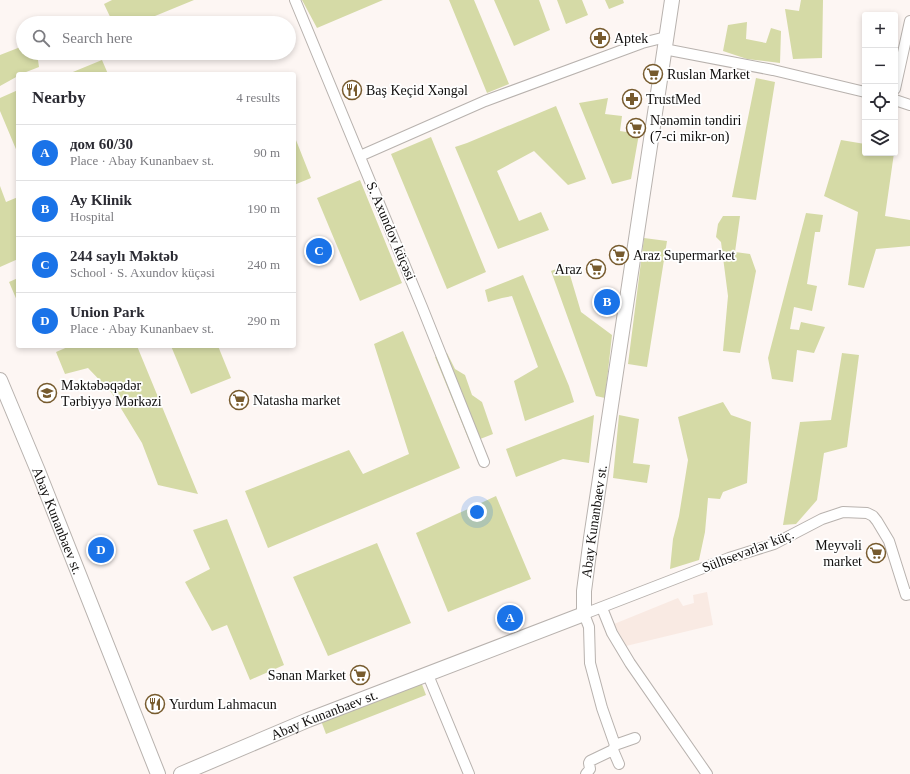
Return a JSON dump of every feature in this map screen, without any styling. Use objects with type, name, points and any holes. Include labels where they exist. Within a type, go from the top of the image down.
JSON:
[{"type":"street","name":"S. Axundov küçəsi","points":[[295,0],[422,307],[484,462]]},
{"type":"street","name":"Abay Kunanbaev st.","points":[[181,774],[308,720],[584,614],[584,591],[591,538],[672,0]]},
{"type":"street","points":[[896,84],[910,21]]},
{"type":"street","points":[[360,156],[485,101],[642,43],[665,43],[862,91]]},
{"type":"street","points":[[898,101],[910,104]]},
{"type":"street","name":"Abay Kunanbaev st.","points":[[0,380],[41,478],[158,774]]},
{"type":"street","name":"Sülhsevərlər küç.","points":[[584,614],[729,558],[774,544],[822,519],[843,512],[867,513],[877,520],[889,542],[909,598]]},
{"type":"street","points":[[602,608],[612,633],[630,663],[706,774]]},
{"type":"street","points":[[584,614],[589,627],[590,663],[619,764]]},
{"type":"street","points":[[428,675],[469,774]]},
{"type":"street","points":[[586,774],[590,769],[590,761],[614,747],[635,738]]},
{"type":"shaded area","points":[[707,592],[713,625],[626,646],[614,624],[678,598],[683,606],[694,603],[693,595]]},
{"type":"green space","points":[[112,0],[194,0],[155,16],[110,16],[104,4]]},
{"type":"green space","points":[[302,0],[383,0],[317,28]]},
{"type":"green space","points":[[449,0],[474,0],[509,84],[487,93]]},
{"type":"green space","points":[[494,0],[539,0],[550,30],[514,46]]},
{"type":"green space","points":[[557,0],[582,0],[588,15],[566,24]]},
{"type":"green space","points":[[605,0],[623,0],[624,3],[609,9]]},
{"type":"green space","points":[[801,0],[823,0],[822,58],[793,59],[785,9],[799,11]]},
{"type":"green space","points":[[747,22],[746,39],[766,43],[771,28],[781,31],[780,63],[747,59],[723,51],[728,25]]},
{"type":"green space","points":[[16,49],[16,60],[38,60],[39,67],[26,72],[16,72],[16,77],[0,86],[0,55]]},
{"type":"green space","points":[[102,60],[107,72],[73,72]]},
{"type":"green space","points":[[756,78],[775,82],[756,200],[732,197]]},
{"type":"green space","points":[[16,91],[16,149],[0,111],[0,98]]},
{"type":"green space","points":[[608,98],[605,114],[622,116],[620,131],[639,134],[631,179],[612,184],[579,103]]},
{"type":"green space","points":[[556,106],[586,179],[568,185],[534,151],[497,171],[519,221],[541,212],[549,230],[498,249],[455,147]]},
{"type":"green space","points":[[431,137],[486,272],[447,289],[391,154]]},
{"type":"green space","points":[[296,140],[311,178],[296,184]]},
{"type":"green space","points":[[841,140],[862,144],[862,156],[894,156],[885,216],[910,220],[910,246],[876,249],[864,288],[848,285],[858,212],[824,196]]},
{"type":"green space","points":[[360,180],[402,283],[360,301],[317,198]]},
{"type":"green space","points":[[0,186],[6,202],[16,198],[16,260],[0,267]]},
{"type":"green space","points":[[806,213],[823,215],[820,232],[815,232],[807,284],[817,286],[812,311],[794,307],[790,329],[799,330],[801,322],[825,327],[814,353],[797,350],[793,382],[772,379],[768,358]]},
{"type":"green space","points":[[723,216],[740,216],[735,252],[750,254],[756,271],[740,353],[723,351],[728,296],[721,242],[716,237],[718,224]]},
{"type":"green space","points":[[644,238],[667,241],[647,367],[628,364]]},
{"type":"green space","points":[[567,265],[581,312],[612,335],[605,398],[596,396],[551,271]]},
{"type":"green space","points":[[523,275],[569,386],[574,402],[525,421],[514,381],[538,367],[512,296],[488,302],[485,290]]},
{"type":"green space","points":[[16,279],[16,298],[9,282]]},
{"type":"green space","points":[[403,331],[460,468],[268,548],[245,491],[349,450],[363,474],[409,454],[374,344]]},
{"type":"green space","points":[[65,348],[138,348],[198,494],[158,485],[142,443],[111,392],[88,368],[65,374],[56,352]]},
{"type":"green space","points":[[172,348],[219,348],[231,378],[191,394]]},
{"type":"green space","points":[[447,353],[455,369],[465,375],[472,395],[482,402],[493,434],[470,443],[435,357]]},
{"type":"green space","points":[[842,353],[859,355],[847,447],[824,453],[817,500],[796,524],[783,525],[800,422],[831,420]]},
{"type":"green space","points":[[723,402],[731,415],[751,422],[747,483],[723,492],[720,499],[708,498],[705,532],[699,560],[670,569],[673,539],[679,516],[688,460],[678,417]]},
{"type":"green space","points":[[594,415],[589,463],[563,459],[516,477],[506,449]]},
{"type":"green space","points":[[619,415],[639,419],[633,463],[650,465],[647,483],[613,478]]},
{"type":"green space","points":[[496,496],[531,579],[448,612],[416,533]]},
{"type":"green space","points":[[227,519],[284,665],[250,680],[227,625],[212,631],[185,582],[210,569],[193,530]]},
{"type":"green space","points":[[377,543],[411,623],[328,656],[293,577]]},
{"type":"green space","points":[[420,679],[426,695],[326,734],[320,718]]},
{"type":"place","name":"Aptek","points":[[600,38]]},
{"type":"place","name":"Ruslan Market","points":[[653,74]]},
{"type":"place","name":"Baş Keçid Xəngəl","points":[[352,90]]},
{"type":"place","name":"TrustMed","points":[[632,99]]},
{"type":"place","name":"Nənəmin təndiri (7-ci mikr-on)","points":[[636,128]]},
{"type":"place","name":"244 saylı Məktəb","points":[[319,251]]},
{"type":"place","name":"Araz Supermarket","points":[[619,255]]},
{"type":"place","name":"Araz","points":[[596,269]]},
{"type":"place","name":"Ay Klinik","points":[[607,302]]},
{"type":"place","name":"Məktəbəqədər Tərbiyyə Mərkəzi","points":[[47,393]]},
{"type":"place","name":"Natasha market","points":[[239,400]]},
{"type":"place","name":"Union Park","points":[[101,550]]},
{"type":"place","name":"Meyvəli market","points":[[876,553]]},
{"type":"place","name":"дом 60/30","points":[[510,618]]},
{"type":"place","name":"Sənan Market","points":[[360,675]]},
{"type":"place","name":"Yurdum Lahmacun","points":[[155,704]]}]
